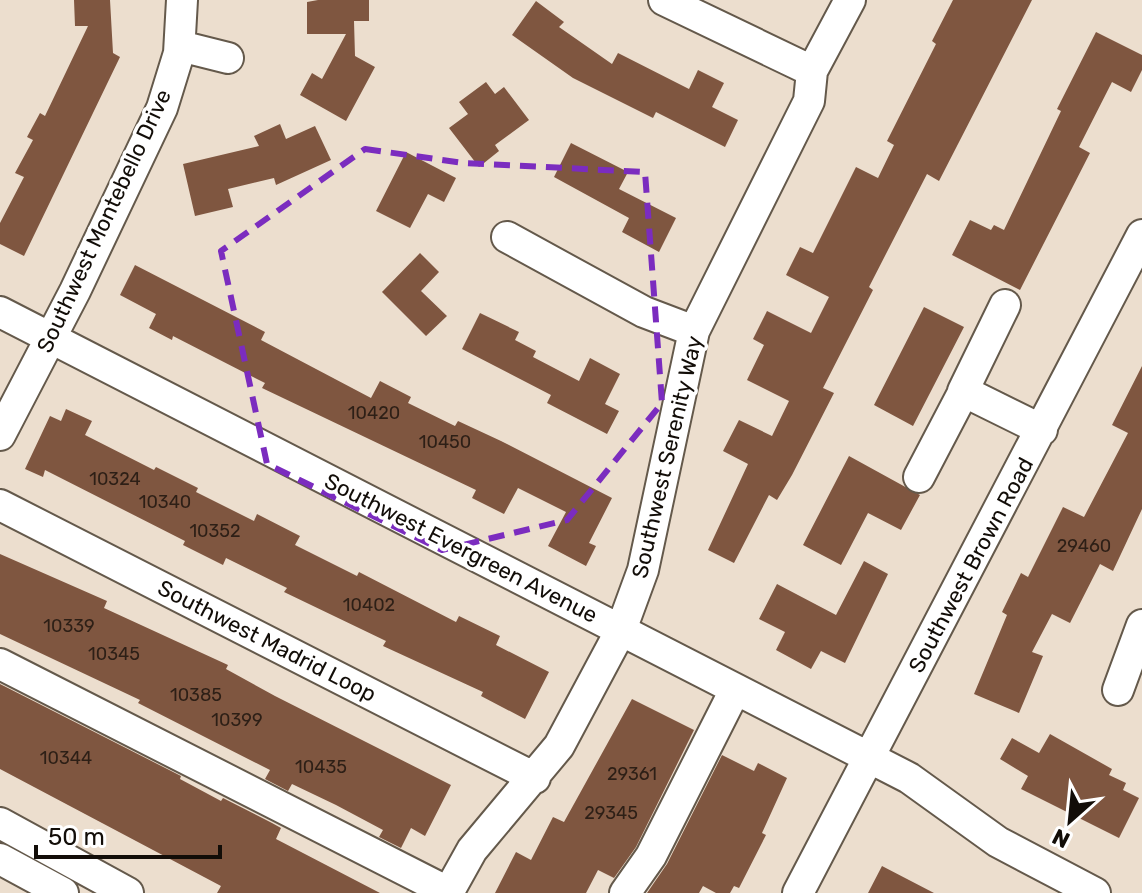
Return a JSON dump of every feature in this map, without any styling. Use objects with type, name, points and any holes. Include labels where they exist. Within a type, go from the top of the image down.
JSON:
[{"type":"street","name":"Southwest Montebello Drive","points":[[0,435],[51,338],[162,108],[180,46],[182,0]]},
{"type":"street","points":[[664,0],[812,71]]},
{"type":"street","name":"Southwest Serenity Way","points":[[448,892],[472,850],[559,746],[621,630],[646,557],[694,331],[809,101],[812,71],[850,0]]},
{"type":"street","points":[[180,46],[228,58]]},
{"type":"street","name":"Southwest Brown Road","points":[[798,893],[1142,236]]},
{"type":"street","points":[[507,237],[644,312],[694,331]]},
{"type":"street","points":[[919,477],[1005,305]]},
{"type":"street","name":"Southwest Evergreen Avenue","points":[[0,312],[870,758],[917,783],[998,842],[1095,893]]},
{"type":"street","points":[[964,391],[1042,430]]},
{"type":"street","name":"Southwest Madrid Loop","points":[[0,505],[535,778]]},
{"type":"street","points":[[1118,690],[1142,625]]},
{"type":"street","points":[[0,664],[448,892]]},
{"type":"street","points":[[625,893],[651,856],[735,690]]},
{"type":"street","points":[[0,823],[128,893]]},
{"type":"street","points":[[0,859],[63,893]]},
{"type":"highlighted area","points":[[365,149],[464,163],[645,172],[662,403],[567,520],[442,550],[267,464],[221,251]]},
{"type":"building","points":[[74,0],[110,0],[113,53],[120,57],[24,256],[0,244],[0,223],[24,177],[15,173],[33,140],[27,137],[40,113],[45,116],[88,26],[75,26]]},
{"type":"building","points":[[369,0],[369,21],[354,21],[355,56],[375,67],[346,121],[300,95],[312,73],[322,79],[346,34],[307,34],[307,2]]},
{"type":"building","points":[[953,0],[1032,0],[939,181],[927,174],[869,287],[873,290],[823,388],[834,393],[792,475],[777,500],[769,495],[734,563],[708,550],[748,464],[723,451],[739,420],[772,436],[789,401],[747,380],[764,345],[753,339],[767,311],[811,333],[829,297],[786,275],[800,247],[813,253],[856,167],[878,178],[894,145],[887,141],[936,44],[932,41]]},
{"type":"building","points":[[536,1],[564,22],[559,27],[612,64],[618,53],[689,89],[698,70],[724,83],[712,107],[738,120],[725,147],[656,112],[653,118],[573,78],[512,35]]},
{"type":"building","points":[[1096,32],[1142,55],[1142,70],[1131,92],[1112,82],[1079,147],[1090,153],[1020,290],[952,255],[970,220],[991,230],[994,225],[1004,230],[1061,111],[1057,109]]},
{"type":"building","points":[[486,82],[495,94],[504,87],[529,120],[495,145],[499,151],[479,167],[449,128],[468,114],[459,102]]},
{"type":"building","points":[[280,124],[286,139],[315,126],[331,160],[276,185],[274,178],[228,189],[233,207],[195,216],[183,164],[259,146],[254,136]]},
{"type":"building","points":[[571,143],[628,172],[619,189],[676,218],[659,252],[622,232],[629,218],[554,177]]},
{"type":"building","points":[[406,152],[456,178],[444,202],[428,194],[410,228],[376,211]]},
{"type":"building","points":[[420,253],[439,272],[421,291],[447,316],[426,336],[382,292]]},
{"type":"building","points":[[135,265],[265,332],[261,340],[371,398],[380,381],[411,397],[408,403],[455,426],[458,421],[501,441],[612,498],[589,543],[596,546],[586,566],[548,546],[566,512],[518,488],[504,514],[472,498],[476,490],[262,388],[265,383],[173,336],[172,340],[149,328],[156,314],[120,295]]},
{"type":"building","points":[[924,307],[964,327],[913,426],[874,405]]},
{"type":"building","points":[[480,313],[519,332],[515,340],[536,351],[533,357],[579,381],[590,358],[620,374],[605,404],[619,411],[607,434],[547,403],[551,395],[462,349]]},
{"type":"building","points":[[1142,366],[1142,509],[1113,571],[1100,564],[1070,623],[1052,614],[1032,652],[1043,656],[1019,713],[974,694],[1007,615],[1002,612],[1021,573],[1028,577],[1063,507],[1084,517],[1128,433],[1112,425]]},
{"type":"building","points":[[66,409],[92,421],[85,435],[198,488],[196,492],[254,521],[257,514],[300,536],[295,545],[357,576],[359,572],[456,622],[459,616],[500,636],[496,645],[549,672],[525,719],[481,696],[483,692],[383,646],[386,641],[284,592],[287,588],[226,558],[223,565],[183,545],[185,541],[45,470],[43,477],[25,469],[50,416],[61,421]]},
{"type":"building","points":[[849,456],[920,495],[901,530],[868,513],[841,565],[803,545]]},
{"type":"building","points":[[0,554],[107,601],[104,608],[228,665],[226,669],[275,696],[451,785],[425,836],[411,828],[401,848],[379,837],[383,830],[336,805],[292,784],[288,791],[265,779],[270,770],[138,703],[140,700],[0,634]]},
{"type":"building","points":[[864,561],[888,574],[845,663],[821,651],[811,669],[776,650],[785,632],[759,619],[777,584],[836,615]]},
{"type":"building","points":[[0,684],[181,776],[180,779],[221,801],[223,798],[272,823],[281,828],[276,839],[380,893],[217,893],[221,886],[0,769]]},
{"type":"building","points":[[632,699],[694,730],[636,847],[614,878],[598,870],[586,893],[495,893],[516,852],[531,860],[553,817],[564,822]]},
{"type":"building","points":[[1050,734],[1112,769],[1109,775],[1126,783],[1123,790],[1139,798],[1119,838],[1021,789],[1028,776],[1000,759],[1012,738],[1039,753]]},
{"type":"building","points":[[722,755],[754,771],[758,763],[787,778],[762,833],[766,835],[739,888],[734,886],[730,893],[716,893],[703,886],[699,893],[647,893],[667,864]]},
{"type":"building","points":[[882,866],[934,893],[868,893]]}]
